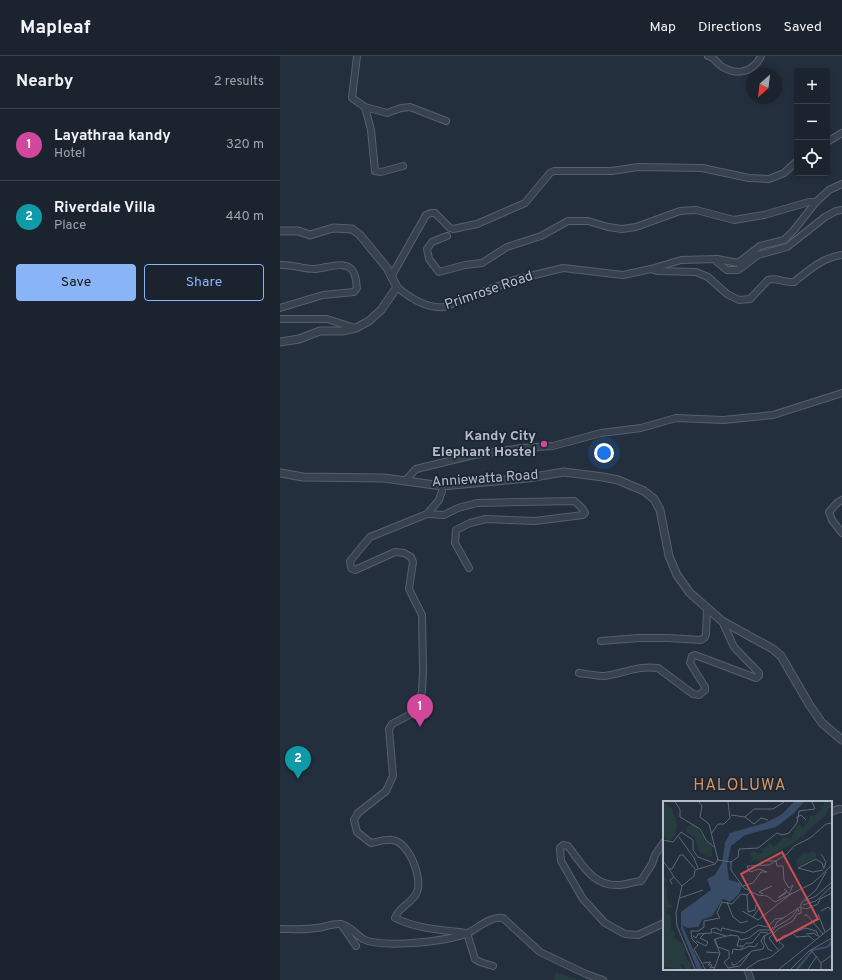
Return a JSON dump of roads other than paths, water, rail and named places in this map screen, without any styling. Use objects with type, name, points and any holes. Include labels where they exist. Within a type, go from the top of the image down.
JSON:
[{"type":"street","points":[[356,56],[352,98],[365,108],[387,113],[401,108],[410,107],[446,121]]},
{"type":"street","points":[[708,56],[711,56],[720,65],[733,72],[744,72],[756,65],[761,56]]},
{"type":"street","points":[[365,108],[371,130],[375,171],[381,172],[403,166]]},
{"type":"street","points":[[830,140],[842,133]]},
{"type":"street","points":[[392,277],[426,215],[435,213],[450,228],[454,229],[477,224],[525,202],[550,173],[554,171],[612,171],[638,167],[702,168],[749,178],[769,179],[784,173],[794,164]]},
{"type":"street","name":"Primrose Road","points":[[397,287],[404,293],[428,306],[436,308],[444,307],[514,280],[563,268],[623,275],[651,269],[681,260],[717,259],[738,263],[760,246],[784,240],[794,230],[816,202],[829,190],[842,184]]},
{"type":"street","points":[[447,236],[432,242],[427,249],[429,259],[439,272],[465,265],[482,263],[507,248],[541,236],[568,221],[588,221],[608,227],[622,229],[636,227],[680,210],[696,210],[734,220],[764,215],[809,202],[816,202]]},
{"type":"street","points":[[717,259],[717,262],[727,270],[738,270],[758,255],[787,247],[825,217],[836,210],[842,210]]},
{"type":"street","points":[[280,231],[298,231],[310,235],[333,228],[352,229],[360,235],[387,268],[397,287],[381,310],[369,321],[356,328],[342,331],[320,330],[299,340],[280,342]]},
{"type":"street","points":[[651,269],[657,271],[696,272],[708,277],[727,294],[740,300],[750,299],[771,278],[788,283],[794,282],[821,261],[837,255],[842,255]]},
{"type":"street","points":[[280,265],[290,264],[313,269],[343,265],[348,266],[354,273],[357,288],[354,292],[323,295],[280,308]]},
{"type":"street","points":[[280,319],[327,319],[356,328]]},
{"type":"street","points":[[405,482],[416,469],[474,455],[521,448],[553,446],[601,433],[641,428],[676,418],[723,420],[773,415],[842,394]]},
{"type":"street","name":"Anniewatta Road","points":[[280,473],[303,477],[384,478],[442,486],[528,478],[564,472],[618,480],[644,491],[654,499],[660,510],[669,556],[677,575],[690,593],[722,621],[774,649],[782,656],[809,704],[822,723],[840,736]]},
{"type":"street","points":[[427,514],[439,500],[442,492],[442,486]]},
{"type":"street","points":[[842,500],[829,512],[832,520],[842,533]]},
{"type":"street","points":[[467,933],[408,924],[395,918],[397,912],[413,900],[418,890],[418,877],[414,862],[399,843],[393,840],[371,844],[357,832],[354,820],[358,813],[386,790],[393,776],[389,729],[392,724],[409,716],[415,708],[422,692],[422,615],[409,589],[412,562],[411,556],[404,553],[395,552],[355,570],[351,568],[350,561],[370,537],[427,514],[444,515],[458,508],[477,503],[574,501],[579,504],[585,513],[583,515],[535,521],[486,519],[470,523],[456,530],[454,543],[469,568]]},
{"type":"street","points":[[601,641],[639,638],[701,640],[706,634],[707,608]]},
{"type":"street","points":[[579,673],[606,676],[634,668],[658,668],[693,694],[699,694],[705,690],[705,687],[690,663],[692,656],[695,655],[756,678],[759,676],[759,672],[734,647],[722,621]]},
{"type":"street","points":[[832,812],[842,809]]},
{"type":"street","points":[[663,843],[654,855],[652,864],[642,881],[618,885],[598,881],[591,875],[568,846],[563,845],[560,848],[561,861],[583,899],[605,923],[625,934],[638,935],[663,923]]},
{"type":"street","points":[[280,929],[296,930],[341,924],[353,929],[363,938],[376,943],[414,943],[451,938],[467,933],[496,916],[503,918],[540,952],[586,974],[603,980]]},
{"type":"street","points":[[341,924],[356,946]]},
{"type":"street","points":[[467,933],[475,959],[493,966]]},
{"type":"street","points":[[747,970],[751,980]]},
{"type":"place","name":"Kandy City Elephant Hostel","points":[[544,444]]},
{"type":"place","name":"Layathraa kandy","points":[[420,727]]},
{"type":"place","name":"Riverdale Villa","points":[[298,779]]},
{"type":"district","name":"HALOLUWA","points":[[740,786]]}]
